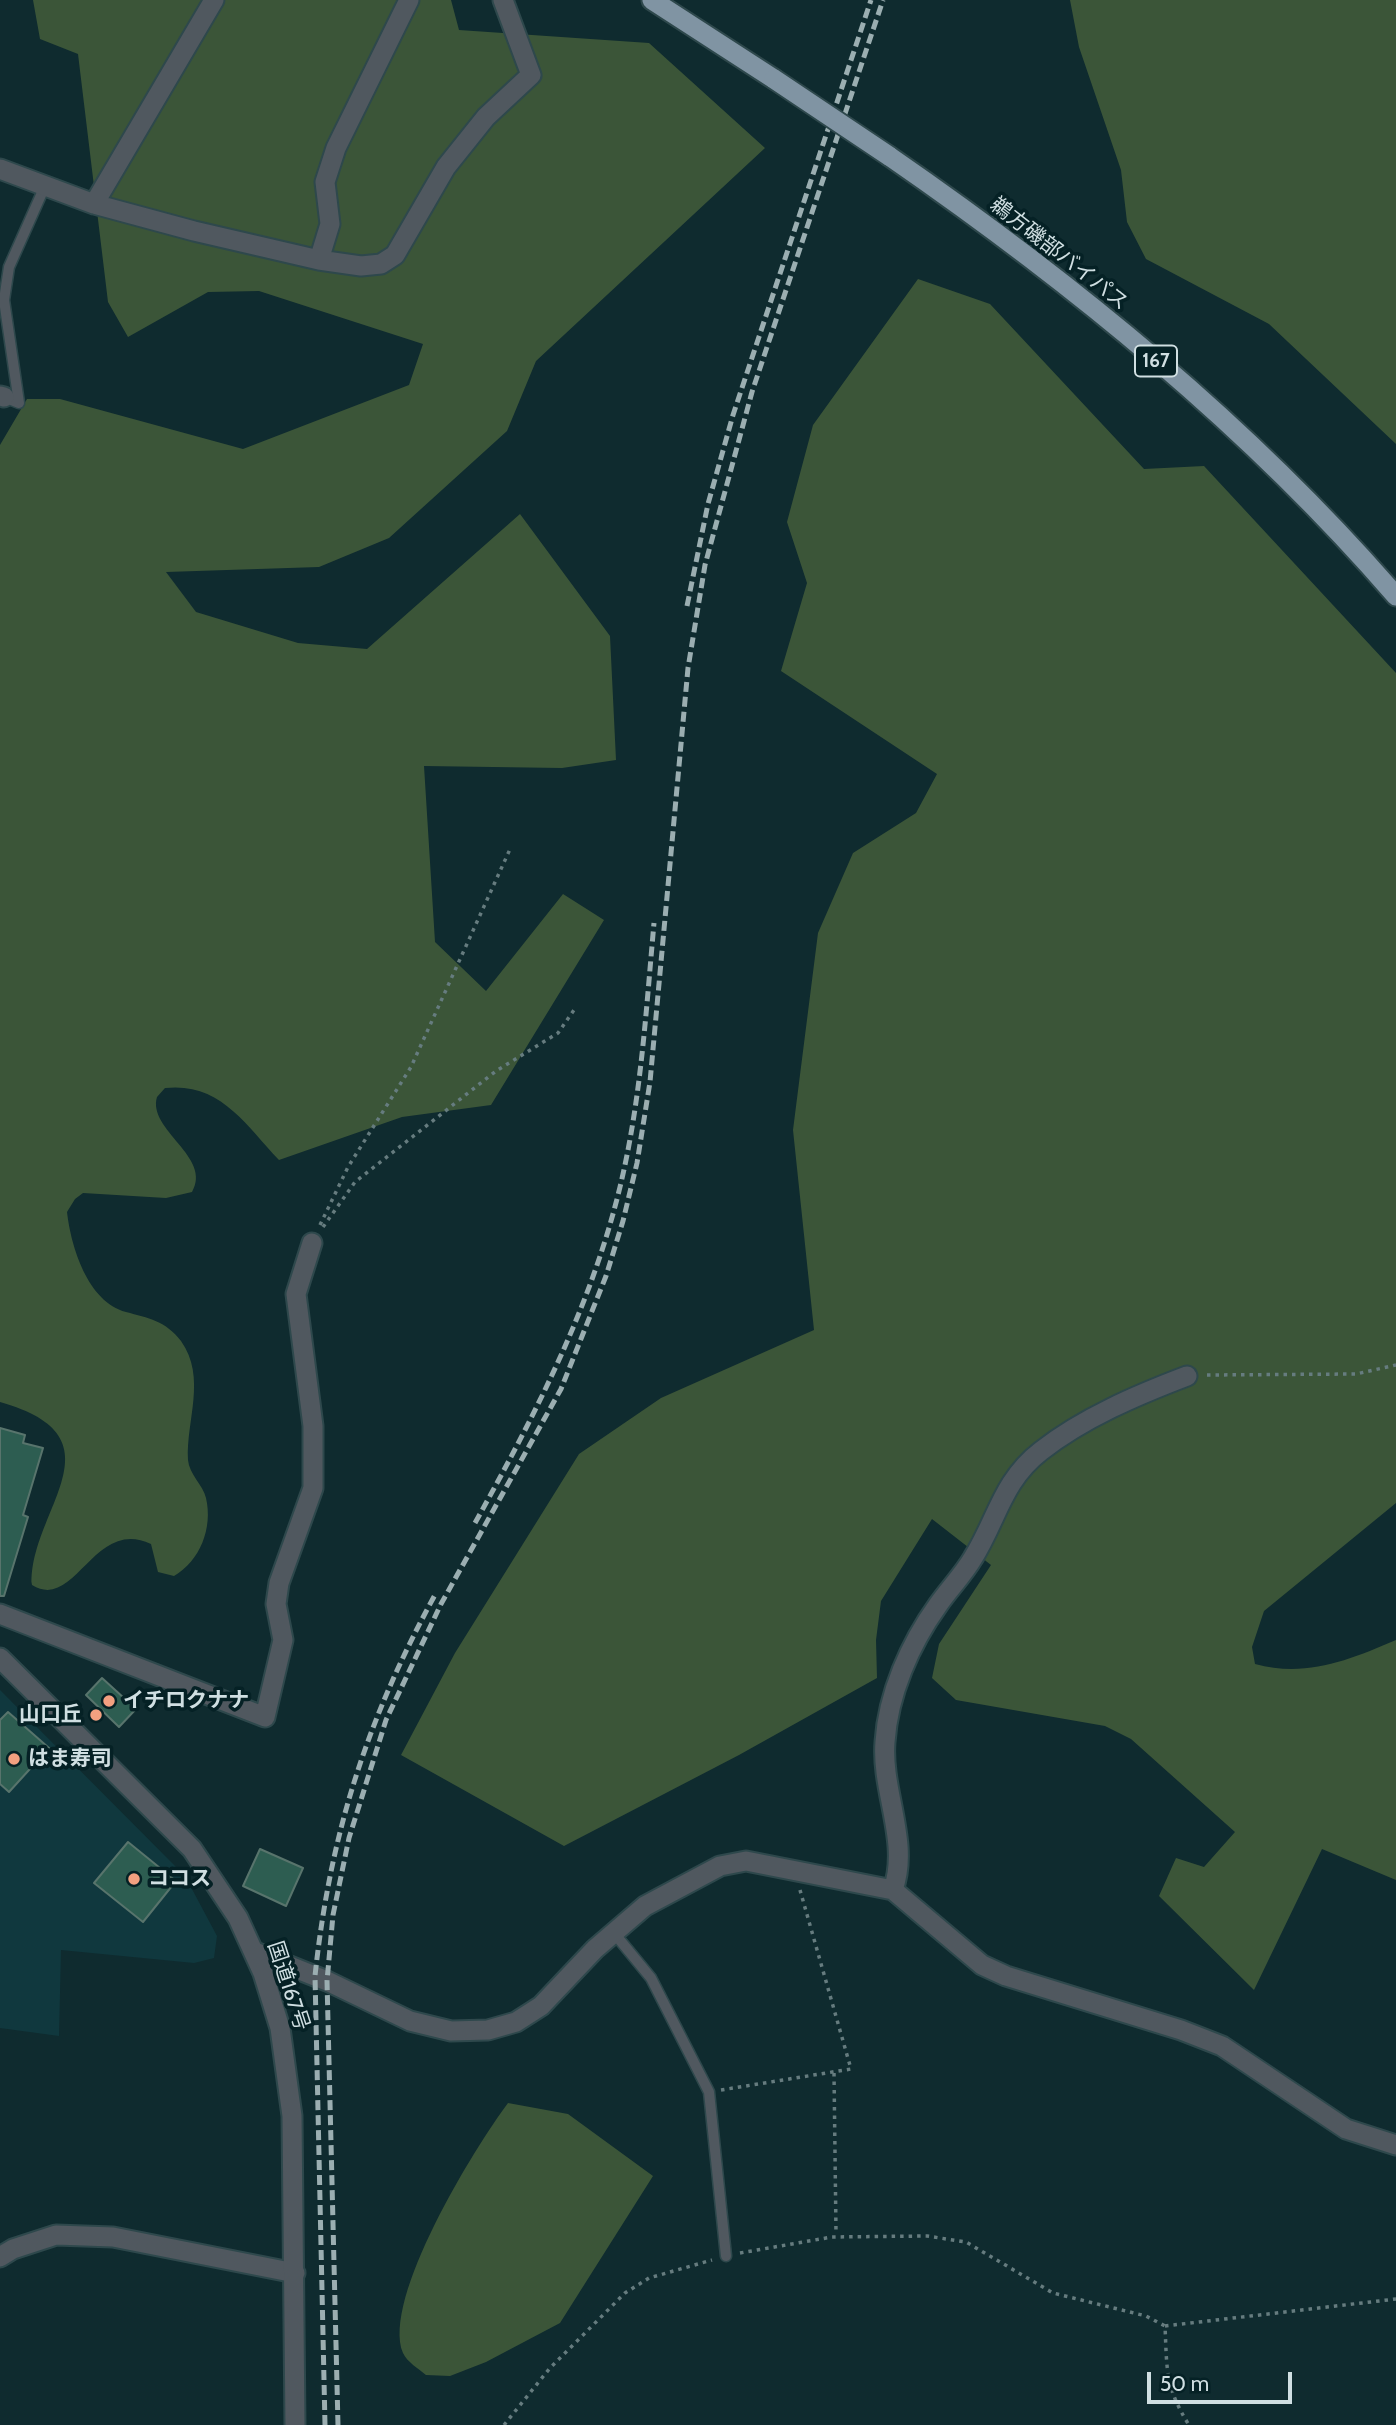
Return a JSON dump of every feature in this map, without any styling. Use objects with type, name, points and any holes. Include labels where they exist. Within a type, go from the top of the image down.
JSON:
[{"type":"highway","name":"鵜方磯部バイパス","points":[[652,0],[890,156],[1019,251],[1200,398],[1299,492],[1396,596]]},
{"type":"street","points":[[94,204],[214,0]]},
{"type":"street","points":[[319,260],[330,224],[325,182],[332,159],[409,0]]},
{"type":"street","points":[[0,169],[94,204],[194,231],[319,260],[381,264],[396,255],[446,167],[486,117],[531,75],[503,0]]},
{"type":"street","points":[[0,1614],[265,1717],[283,1640],[276,1604],[279,1583],[313,1488],[313,1426],[296,1294],[312,1243]]},
{"type":"street","points":[[893,1890],[900,1862],[884,1764],[885,1740],[906,1659],[937,1606],[972,1561],[993,1513],[1016,1475],[1041,1451],[1079,1427],[1141,1393],[1187,1376]]},
{"type":"street","name":"国道167号","points":[[0,1658],[192,1849],[224,1894],[255,1952],[280,2028],[292,2116],[295,2425]]},
{"type":"street","points":[[255,1952],[327,1981],[410,2021],[468,2032],[488,2030],[527,2016],[645,1906],[682,1883],[726,1864],[746,1861],[893,1890],[982,1965],[1006,1976],[1181,2030],[1222,2046],[1346,2129],[1396,2145]]},
{"type":"street","points":[[0,2257],[13,2249],[56,2235],[113,2237],[295,2273]]},
{"type":"lane","points":[[2,396],[19,403],[4,300],[9,267],[45,186]]},
{"type":"lane","points":[[614,1933],[651,1978],[709,2092],[726,2256]]},
{"type":"path","points":[[312,1243],[348,1167],[411,1067],[511,847]]},
{"type":"path","points":[[312,1243],[355,1182],[496,1071],[558,1033],[574,1010]]},
{"type":"path","points":[[1187,1376],[1356,1374],[1396,1365]]},
{"type":"path","points":[[709,2092],[851,2070],[793,1869]]},
{"type":"path","points":[[834,2073],[836,2232]]},
{"type":"path","points":[[505,2425],[550,2368],[625,2293],[649,2278],[726,2256],[832,2237],[927,2236],[966,2242],[981,2248],[1053,2293],[1146,2316],[1165,2326],[1396,2299]]},
{"type":"path","points":[[1165,2326],[1167,2378],[1174,2400],[1189,2425]]},
{"type":"shaded area","points":[[0,1690],[185,1876],[217,1936],[214,1958],[194,1963],[61,1950],[59,2036],[0,2028]]},
{"type":"green space","points":[[33,0],[451,0],[459,30],[649,43],[765,148],[536,361],[507,431],[389,538],[319,567],[166,572],[196,612],[298,643],[367,649],[520,514],[610,636],[616,760],[562,768],[424,766],[435,942],[486,991],[563,894],[604,920],[491,1105],[402,1117],[279,1160],[230,1108],[216,1099],[184,1088],[165,1088],[157,1097],[156,1109],[161,1121],[188,1155],[194,1167],[196,1179],[192,1192],[166,1198],[83,1193],[75,1199],[67,1212],[77,1256],[101,1297],[126,1312],[163,1325],[175,1334],[189,1355],[193,1370],[194,1399],[188,1460],[206,1498],[206,1532],[191,1562],[174,1576],[158,1572],[151,1544],[131,1539],[114,1543],[99,1552],[74,1577],[61,1586],[47,1590],[32,1585],[35,1557],[62,1479],[65,1456],[58,1435],[38,1417],[0,1402],[0,445],[27,399],[60,399],[243,449],[409,385],[423,344],[259,291],[208,292],[128,337],[108,302],[78,54],[40,39]]},
{"type":"green space","points":[[1070,0],[1396,0],[1396,444],[1269,324],[1146,259],[1127,222],[1121,170],[1079,47]]},
{"type":"green space","points":[[918,279],[990,304],[1144,469],[1204,466],[1396,673],[1396,1503],[1264,1611],[1252,1647],[1255,1664],[1292,1669],[1327,1665],[1396,1640],[1396,1880],[1322,1849],[1254,1990],[1159,1896],[1176,1858],[1204,1867],[1235,1832],[1131,1739],[1105,1726],[956,1700],[932,1678],[939,1644],[991,1565],[932,1519],[881,1601],[876,1640],[877,1678],[739,1755],[564,1846],[401,1755],[455,1653],[579,1454],[661,1398],[814,1330],[793,1130],[818,933],[853,853],[916,813],[937,774],[781,671],[807,583],[787,522],[813,425]]},
{"type":"green space","points":[[508,2103],[568,2114],[653,2176],[560,2323],[486,2362],[450,2376],[426,2375],[403,2353],[400,2329],[405,2297],[418,2262],[454,2187]]},
{"type":"building","points":[[0,1428],[25,1435],[23,1443],[43,1448],[23,1515],[28,1517],[4,1596],[0,1596]]},
{"type":"building","points":[[102,1678],[136,1709],[119,1727],[86,1695]]},
{"type":"building","points":[[8,1712],[49,1748],[9,1792],[0,1784],[0,1720]]},
{"type":"building","points":[[128,1842],[176,1881],[143,1922],[94,1883]]},
{"type":"building","points":[[260,1849],[303,1868],[286,1906],[243,1886]]},
{"type":"railway","points":[[687,606],[708,504],[733,415],[871,0]]},
{"type":"railway","points":[[338,2425],[327,1981],[333,1915],[349,1838],[386,1720],[441,1604],[561,1389],[606,1276],[623,1221],[637,1163],[650,1082],[688,668],[705,565],[752,392],[883,0]]},
{"type":"railway","points":[[475,1523],[559,1360],[594,1275],[608,1231],[633,1121],[654,923]]},
{"type":"railway","points":[[325,2425],[315,1976],[331,1874],[355,1778],[390,1686],[436,1593]]},
{"type":"place","name":"イチロクナナ","points":[[109,1701]]},
{"type":"place","name":"山口丘","points":[[96,1715]]},
{"type":"place","name":"はま寿司","points":[[14,1759]]},
{"type":"place","name":"ココス","points":[[134,1879]]}]
